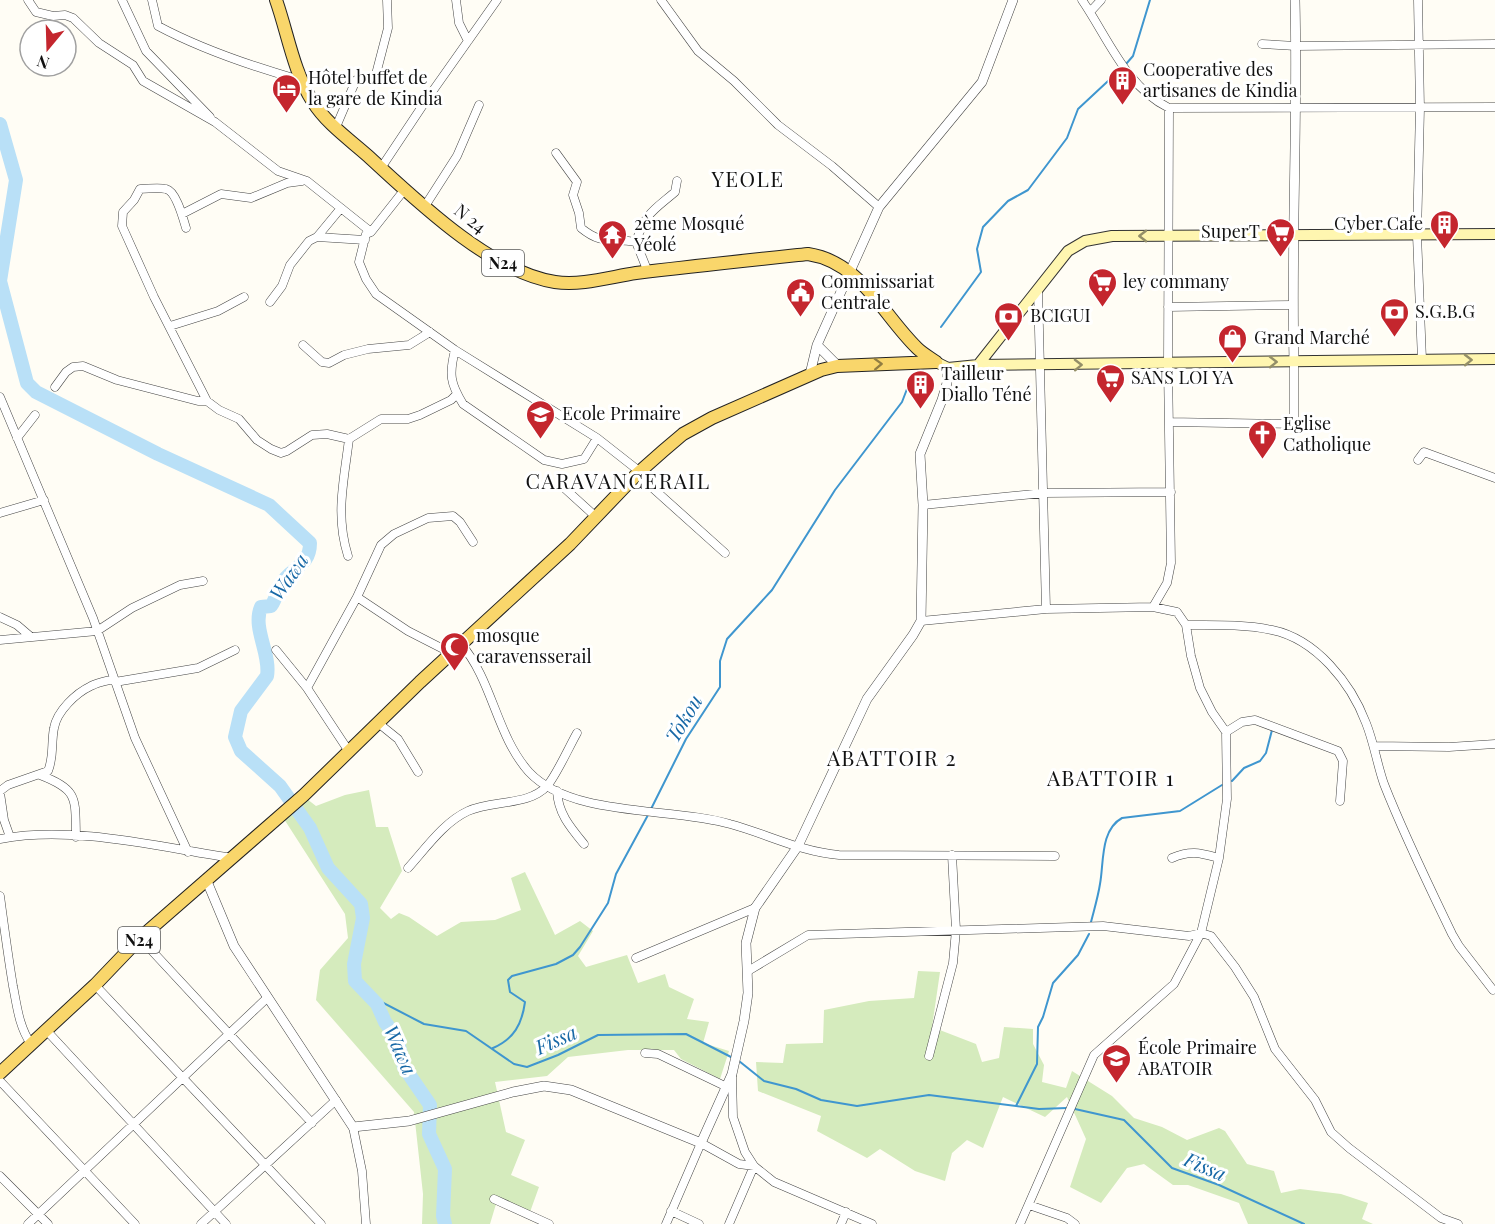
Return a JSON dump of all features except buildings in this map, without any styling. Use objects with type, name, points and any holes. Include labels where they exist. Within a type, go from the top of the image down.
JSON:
[{"type":"main road","name":"N 24","points":[[276,0],[300,80],[314,105],[336,128],[405,189],[481,251],[531,276],[556,282],[581,282],[808,254],[833,260],[850,275]]},
{"type":"main road","points":[[978,365],[1068,251],[1085,242],[1112,236],[1495,234]]},
{"type":"main road","name":"N24","points":[[850,275],[879,300],[917,348],[936,362]]},
{"type":"main road","points":[[936,362],[948,368],[978,365],[1495,359]]},
{"type":"main road","name":"N24","points":[[0,1073],[95,985],[140,938],[304,795],[377,722],[570,544],[638,473],[683,434],[712,418],[815,372],[838,366],[936,362]]},
{"type":"street","points":[[28,0],[36,12],[73,18],[99,43],[134,65],[143,81],[215,122]]},
{"type":"street","points":[[122,0],[146,51],[215,122],[278,171],[307,181],[371,232]]},
{"type":"street","points":[[152,0],[158,26],[184,40],[257,68],[300,80]]},
{"type":"street","points":[[336,128],[356,80],[375,78],[388,28],[387,0]]},
{"type":"street","points":[[456,0],[459,23],[468,41]]},
{"type":"street","points":[[381,168],[497,0]]},
{"type":"street","points":[[661,0],[698,51],[734,81],[778,125],[832,166],[879,207]]},
{"type":"street","points":[[815,372],[818,345],[879,207],[982,82],[1013,0]]},
{"type":"street","points":[[1082,0],[1128,73],[1150,97],[1169,108],[1495,107]]},
{"type":"street","points":[[1090,12],[1101,0]]},
{"type":"street","points":[[1169,422],[1294,424],[1295,0]]},
{"type":"street","points":[[1418,0],[1420,108],[1417,235],[1422,360]]},
{"type":"street","points":[[1262,44],[1296,46],[1495,44]]},
{"type":"street","points":[[425,206],[457,156],[479,105]]},
{"type":"street","points":[[1154,607],[1167,583],[1171,563],[1168,364],[1169,108]]},
{"type":"street","points":[[556,153],[577,182],[573,195],[581,228],[597,239],[606,241],[623,239],[636,242]]},
{"type":"street","points":[[182,214],[221,194],[251,198],[287,183],[307,181]]},
{"type":"street","points":[[648,272],[636,242],[641,227],[655,207],[675,192],[677,181]]},
{"type":"street","points":[[186,228],[172,192],[166,189],[140,189],[123,212],[122,226],[154,297],[207,401],[219,410],[239,419],[257,440],[271,449],[281,453],[287,451],[312,435],[327,434],[349,439],[381,419],[408,419],[451,400],[457,394]]},
{"type":"street","points":[[405,189],[371,232],[366,234],[359,262],[376,294],[455,350],[597,438],[725,553]]},
{"type":"street","points":[[270,302],[282,286],[290,265],[309,241],[317,237],[341,208]]},
{"type":"street","points":[[317,237],[365,240]]},
{"type":"street","points":[[1038,289],[1046,609]]},
{"type":"street","points":[[170,326],[218,311],[244,297]]},
{"type":"street","points":[[1168,307],[1293,305]]},
{"type":"street","points":[[303,345],[322,362],[329,363],[344,355],[368,349],[409,345],[430,333]]},
{"type":"street","points":[[818,345],[838,366]]},
{"type":"street","points":[[455,350],[450,372],[463,404],[544,460],[562,464],[584,459],[597,438]]},
{"type":"street","points":[[55,387],[66,372],[74,367],[83,366],[117,380],[198,401],[207,401]]},
{"type":"street","points":[[666,1224],[732,1074],[748,993],[746,943],[755,908],[798,846],[867,699],[921,621],[923,505],[920,454],[942,400],[948,368]]},
{"type":"street","points":[[0,397],[97,631],[135,738],[188,852]]},
{"type":"street","points":[[17,438],[36,415]]},
{"type":"street","points":[[348,556],[341,535],[341,504],[349,439]]},
{"type":"street","points":[[1418,460],[1424,452],[1495,478]]},
{"type":"street","points":[[562,486],[595,516]]},
{"type":"street","points":[[923,505],[1044,493],[1171,492]]},
{"type":"street","points":[[0,513],[44,500]]},
{"type":"street","points":[[308,688],[357,597],[381,545],[394,534],[428,518],[453,516],[460,522],[473,542]]},
{"type":"street","points":[[0,640],[97,631],[132,608],[180,585],[203,581]]},
{"type":"street","points":[[357,597],[408,631],[451,653]]},
{"type":"street","points":[[921,621],[1046,609],[1154,607],[1177,612],[1186,625],[1191,656],[1200,688],[1212,712],[1226,732],[1227,799],[1219,858],[1201,933],[1174,984],[1094,1055],[1020,1224]]},
{"type":"street","points":[[0,617],[17,625],[31,637]]},
{"type":"street","points":[[1186,625],[1230,624],[1274,630],[1290,636],[1333,666],[1347,684],[1365,721],[1383,780],[1405,837],[1447,923],[1459,946],[1492,990]]},
{"type":"street","points":[[461,644],[474,659],[505,735],[529,772],[547,786],[571,797],[626,811],[659,812],[729,823],[818,853],[1055,856]]},
{"type":"street","points":[[10,837],[4,820],[0,792],[8,785],[48,771],[54,726],[58,716],[76,695],[92,685],[198,668],[235,650]]},
{"type":"street","points":[[276,650],[308,688],[348,750]]},
{"type":"street","points":[[1226,732],[1242,722],[1255,720],[1338,751],[1343,761],[1340,801]]},
{"type":"street","points":[[377,722],[398,739],[418,772]]},
{"type":"street","points":[[408,868],[445,827],[469,811],[511,800],[527,799],[547,786],[577,734]]},
{"type":"street","points":[[1374,746],[1449,747],[1495,744]]},
{"type":"street","points":[[40,775],[61,783],[71,793],[75,804],[76,837]]},
{"type":"street","points":[[557,791],[558,804],[568,825],[584,844]]},
{"type":"street","points":[[0,839],[26,834],[100,838],[231,858]]},
{"type":"street","points":[[1172,858],[1187,852],[1219,858]]},
{"type":"street","points":[[929,1056],[953,963],[956,930],[952,855]]},
{"type":"street","points":[[206,879],[234,946],[353,1127],[362,1171],[366,1224]]},
{"type":"street","points":[[0,896],[19,1014],[24,1034],[31,1044]]},
{"type":"street","points":[[636,958],[755,908]]},
{"type":"street","points":[[748,971],[808,935],[1103,926],[1189,936],[1201,933],[1211,936],[1254,997],[1275,1049],[1315,1100],[1331,1132],[1441,1218],[1458,1224]]},
{"type":"street","points":[[140,938],[312,1123]]},
{"type":"street","points":[[95,985],[321,1224]]},
{"type":"street","points":[[28,1224],[267,998]]},
{"type":"street","points":[[46,1030],[226,1224]]},
{"type":"street","points":[[645,1053],[658,1053],[727,1087]]},
{"type":"street","points":[[732,1074],[734,1117],[745,1152],[754,1166],[774,1182],[872,1224]]},
{"type":"street","points":[[0,1081],[135,1224]]},
{"type":"street","points":[[353,1127],[421,1118],[532,1087],[559,1087],[701,1143],[739,1164],[754,1166]]},
{"type":"street","points":[[201,1224],[336,1100]]},
{"type":"street","points":[[729,1224],[754,1166]]},
{"type":"street","points":[[0,1176],[48,1224]]},
{"type":"street","points":[[494,1198],[549,1224]]},
{"type":"street","points":[[1029,1205],[1067,1218],[1075,1224]]},
{"type":"street","points":[[671,1211],[699,1224]]},
{"type":"street","points":[[841,1224],[846,1212]]},
{"type":"green space","points":[[369,790],[376,827],[388,827],[402,871],[380,908],[391,919],[399,913],[437,936],[461,922],[495,920],[521,910],[511,878],[525,872],[555,935],[580,921],[593,931],[578,956],[586,967],[627,955],[638,983],[665,974],[669,987],[694,999],[687,1019],[709,1022],[703,1043],[729,1051],[720,1079],[681,1059],[674,1050],[628,1050],[568,1057],[547,1076],[495,1082],[506,1132],[525,1140],[511,1175],[539,1187],[530,1212],[496,1204],[490,1224],[422,1224],[423,1194],[414,1112],[316,1000],[320,970],[348,938],[345,914],[284,819],[307,799],[316,806],[345,795]]},
{"type":"green space","points":[[918,971],[940,972],[932,1027],[976,1044],[982,1062],[999,1058],[1004,1027],[1033,1029],[1033,1044],[1044,1065],[1042,1082],[1066,1088],[1072,1071],[1112,1096],[1134,1118],[1162,1127],[1187,1140],[1219,1128],[1225,1131],[1247,1164],[1274,1171],[1281,1193],[1300,1189],[1341,1194],[1368,1203],[1362,1219],[1373,1224],[1248,1224],[1239,1203],[1188,1185],[1173,1185],[1144,1164],[1127,1168],[1101,1203],[1070,1187],[1086,1139],[1067,1097],[1045,1117],[1003,1097],[983,1148],[967,1140],[952,1153],[945,1181],[915,1171],[880,1149],[867,1158],[817,1131],[821,1116],[758,1091],[756,1062],[783,1063],[786,1044],[823,1043],[824,1010],[869,1001],[914,998]]},
{"type":"waterway","points":[[1126,64],[1133,56],[1150,0]]},
{"type":"waterway","points":[[941,327],[981,272],[977,249],[983,227],[1008,201],[1028,190],[1067,138],[1078,109],[1122,68]]},
{"type":"waterway","name":"Wawa","points":[[0,124],[16,180],[0,281],[27,383],[36,392],[158,454],[269,505],[310,543],[307,557],[285,578],[271,606],[261,607],[259,624],[268,668],[267,676],[241,711],[235,737],[241,751],[280,786],[310,828],[328,868],[361,904],[363,918],[354,964],[355,981],[377,1004],[385,1022],[397,1038],[404,1067],[430,1105],[429,1134],[445,1169],[443,1216],[445,1224]]},
{"type":"waterway","name":"Tokou","points":[[651,809],[686,739],[720,687],[720,661],[727,639],[772,590],[835,490],[902,402],[912,376]]},
{"type":"waterway","points":[[1232,781],[1244,768],[1260,761],[1266,753],[1272,730]]},
{"type":"waterway","points":[[1091,922],[1099,889],[1106,839],[1115,823],[1122,818],[1180,811],[1222,785]]},
{"type":"waterway","name":"Tokou","points":[[493,1048],[512,1035],[524,1010],[525,1002],[510,992],[508,980],[512,976],[556,964],[573,955],[580,947],[608,903],[616,874],[648,815]]},
{"type":"waterway","points":[[1016,1106],[1037,1064],[1038,1027],[1053,983],[1078,955],[1089,934]]},
{"type":"waterway","name":"Fissa","points":[[368,995],[424,1024],[466,1031],[514,1064],[527,1067],[598,1035],[686,1034],[731,1057]]},
{"type":"waterway","name":"Fissa","points":[[739,1061],[764,1081],[796,1089],[821,1100],[857,1106],[929,1095],[1039,1109],[1067,1108]]},
{"type":"waterway","name":"Fissa","points":[[1075,1109],[1124,1120],[1172,1168],[1219,1185],[1304,1224]]},
{"type":"place","name":"Cooperative des artisanes de Kindia","points":[[1122,106]]},
{"type":"place","name":"Hôtel buffet de la gare de Kindia","points":[[287,114]]},
{"type":"place","name":"Cyber Cafe","points":[[1444,250]]},
{"type":"place","name":"SuperT","points":[[1281,258]]},
{"type":"place","name":"2ème Mosqué Yéolé","points":[[613,260]]},
{"type":"place","name":"ley commany","points":[[1102,308]]},
{"type":"place","name":"Commissariat Centrale","points":[[800,318]]},
{"type":"place","name":"S.G.B.G","points":[[1394,338]]},
{"type":"place","name":"BCIGUI","points":[[1009,342]]},
{"type":"place","name":"Grand Marché","points":[[1233,364]]},
{"type":"place","name":"SANS LOI YA","points":[[1110,404]]},
{"type":"place","name":"Tailleur Diallo Téné","points":[[920,410]]},
{"type":"place","name":"Ecole Primaire","points":[[541,440]]},
{"type":"place","name":"Eglise Catholique","points":[[1262,460]]},
{"type":"place","name":"mosque caravensserail","points":[[455,672]]},
{"type":"place","name":"École Primaire ABATOIR","points":[[1117,1084]]},
{"type":"district","name":"YEOLE","points":[[748,180]]},
{"type":"district","name":"CARAVANCERAIL","points":[[618,482]]},
{"type":"district","name":"ABATTOIR 2","points":[[892,759]]},
{"type":"district","name":"ABATTOIR 1","points":[[1111,779]]}]
